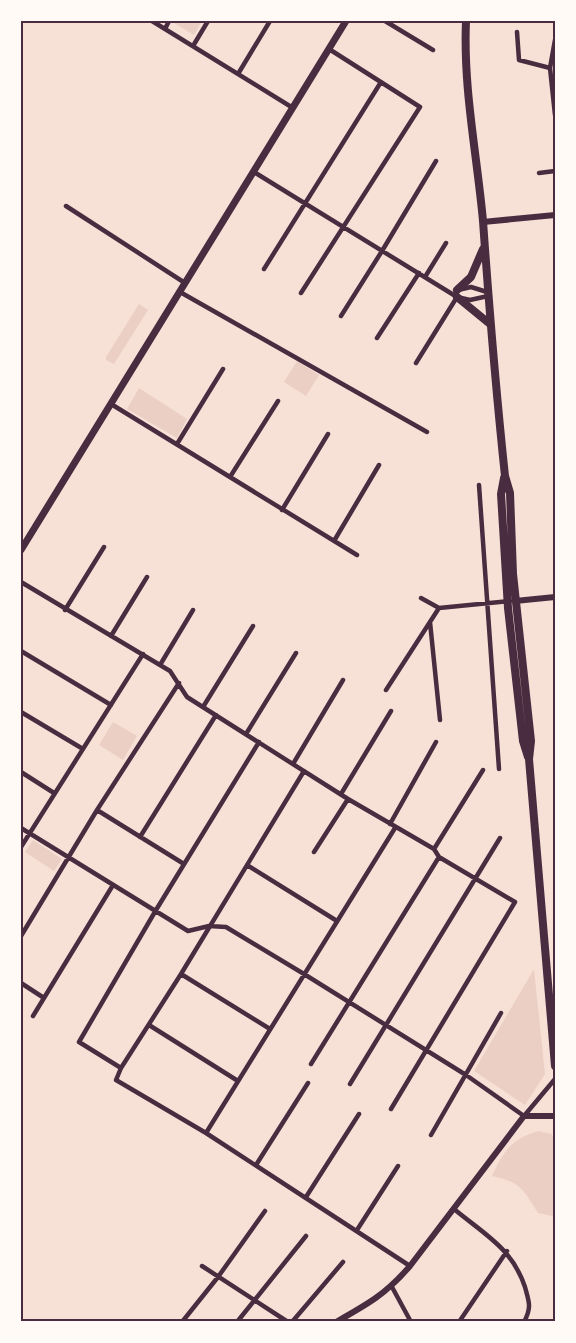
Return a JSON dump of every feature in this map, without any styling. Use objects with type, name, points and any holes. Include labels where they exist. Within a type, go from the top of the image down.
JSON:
[{"type":"main road","points":[[21,550],[346,21]]},
{"type":"main road","points":[[464,21],[504,476],[510,493],[512,601],[531,741],[529,759],[555,1066]]},
{"type":"main road","points":[[484,245],[471,277],[454,293],[490,324]]},
{"type":"street","points":[[152,21],[293,108]]},
{"type":"street","points":[[165,29],[169,21]]},
{"type":"street","points":[[193,46],[208,21]]},
{"type":"street","points":[[238,74],[270,21]]},
{"type":"street","points":[[385,21],[433,50]]},
{"type":"street","points":[[518,32],[519,60],[550,68]]},
{"type":"street","points":[[555,40],[550,68],[555,115]]},
{"type":"street","points":[[301,293],[420,107],[329,49]]},
{"type":"street","points":[[264,269],[381,82]]},
{"type":"street","points":[[340,316],[436,161]]},
{"type":"street","points":[[539,173],[555,171]]},
{"type":"street","points":[[254,172],[454,293],[470,300],[487,294]]},
{"type":"street","points":[[66,206],[185,283]]},
{"type":"street","points":[[483,222],[555,215]]},
{"type":"street","points":[[425,277],[446,243]]},
{"type":"street","points":[[377,338],[419,273]]},
{"type":"street","points":[[416,363],[454,293],[471,287],[487,294]]},
{"type":"street","points":[[180,292],[427,432]]},
{"type":"street","points":[[177,444],[223,369]]},
{"type":"street","points":[[230,477],[278,401]]},
{"type":"street","points":[[111,404],[357,555]]},
{"type":"street","points":[[282,510],[328,434]]},
{"type":"street","points":[[334,541],[379,465]]},
{"type":"street","points":[[479,485],[499,769]]},
{"type":"street","points":[[65,610],[104,547]]},
{"type":"street","points":[[111,636],[147,577]]},
{"type":"street","points":[[21,582],[170,671],[188,697],[348,799],[434,849],[439,856],[515,902],[391,1109]]},
{"type":"street","points":[[421,598],[439,608],[555,597]]},
{"type":"street","points":[[386,690],[439,608]]},
{"type":"street","points":[[160,665],[193,610]]},
{"type":"street","points":[[430,622],[440,720]]},
{"type":"street","points":[[204,707],[253,626]]},
{"type":"street","points":[[21,651],[111,705]]},
{"type":"street","points":[[246,734],[296,653]]},
{"type":"street","points":[[21,847],[143,654]]},
{"type":"street","points":[[293,764],[343,680]]},
{"type":"street","points":[[21,936],[96,810],[179,683]]},
{"type":"street","points":[[341,794],[391,711]]},
{"type":"street","points":[[21,712],[83,749]]},
{"type":"street","points":[[140,837],[216,715]]},
{"type":"street","points":[[121,1068],[79,1042],[156,910],[259,742]]},
{"type":"street","points":[[206,1133],[393,826],[436,742]]},
{"type":"street","points":[[434,849],[483,770]]},
{"type":"street","points":[[304,771],[121,1068],[116,1080],[206,1133],[410,1266]]},
{"type":"street","points":[[21,772],[54,792]]},
{"type":"street","points":[[314,852],[348,799]]},
{"type":"street","points":[[96,810],[184,864]]},
{"type":"street","points":[[21,828],[188,931],[209,926],[226,927],[466,1075],[524,1116],[555,1116]]},
{"type":"street","points":[[351,1084],[500,838]]},
{"type":"street","points":[[311,1064],[439,856]]},
{"type":"street","points":[[247,865],[337,921]]},
{"type":"street","points":[[33,1016],[114,885]]},
{"type":"street","points":[[181,974],[270,1029]]},
{"type":"street","points":[[21,983],[44,998]]},
{"type":"street","points":[[431,1135],[501,1013]]},
{"type":"street","points":[[149,1025],[238,1081]]},
{"type":"street","points":[[336,1322],[392,1287],[555,1078]]},
{"type":"street","points":[[256,1165],[308,1083]]},
{"type":"street","points":[[306,1197],[359,1114]]},
{"type":"street","points":[[357,1230],[398,1166]]},
{"type":"street","points":[[454,1209],[507,1251],[519,1270],[530,1305],[524,1322]]},
{"type":"street","points":[[182,1322],[218,1278],[265,1211]]},
{"type":"street","points":[[237,1322],[306,1236]]},
{"type":"street","points":[[459,1322],[507,1251]]},
{"type":"street","points":[[202,1266],[290,1322],[343,1262]]},
{"type":"street","points":[[392,1287],[411,1322]]},
{"type":"shaded area","points":[[175,21],[202,21],[194,35],[174,23]]},
{"type":"shaded area","points":[[139,304],[148,310],[114,364],[106,360],[106,357]]},
{"type":"shaded area","points":[[297,361],[319,375],[306,396],[284,382]]},
{"type":"shaded area","points":[[139,388],[187,419],[177,438],[127,409]]},
{"type":"shaded area","points":[[113,722],[137,736],[123,760],[99,745]]},
{"type":"shaded area","points":[[33,840],[62,859],[54,871],[25,852]]},
{"type":"shaded area","points":[[534,969],[545,1074],[525,1105],[474,1071]]},
{"type":"shaded area","points":[[538,1131],[552,1134],[555,1145],[555,1220],[552,1216],[538,1213],[524,1192],[515,1184],[492,1176],[500,1160],[514,1142]]}]
